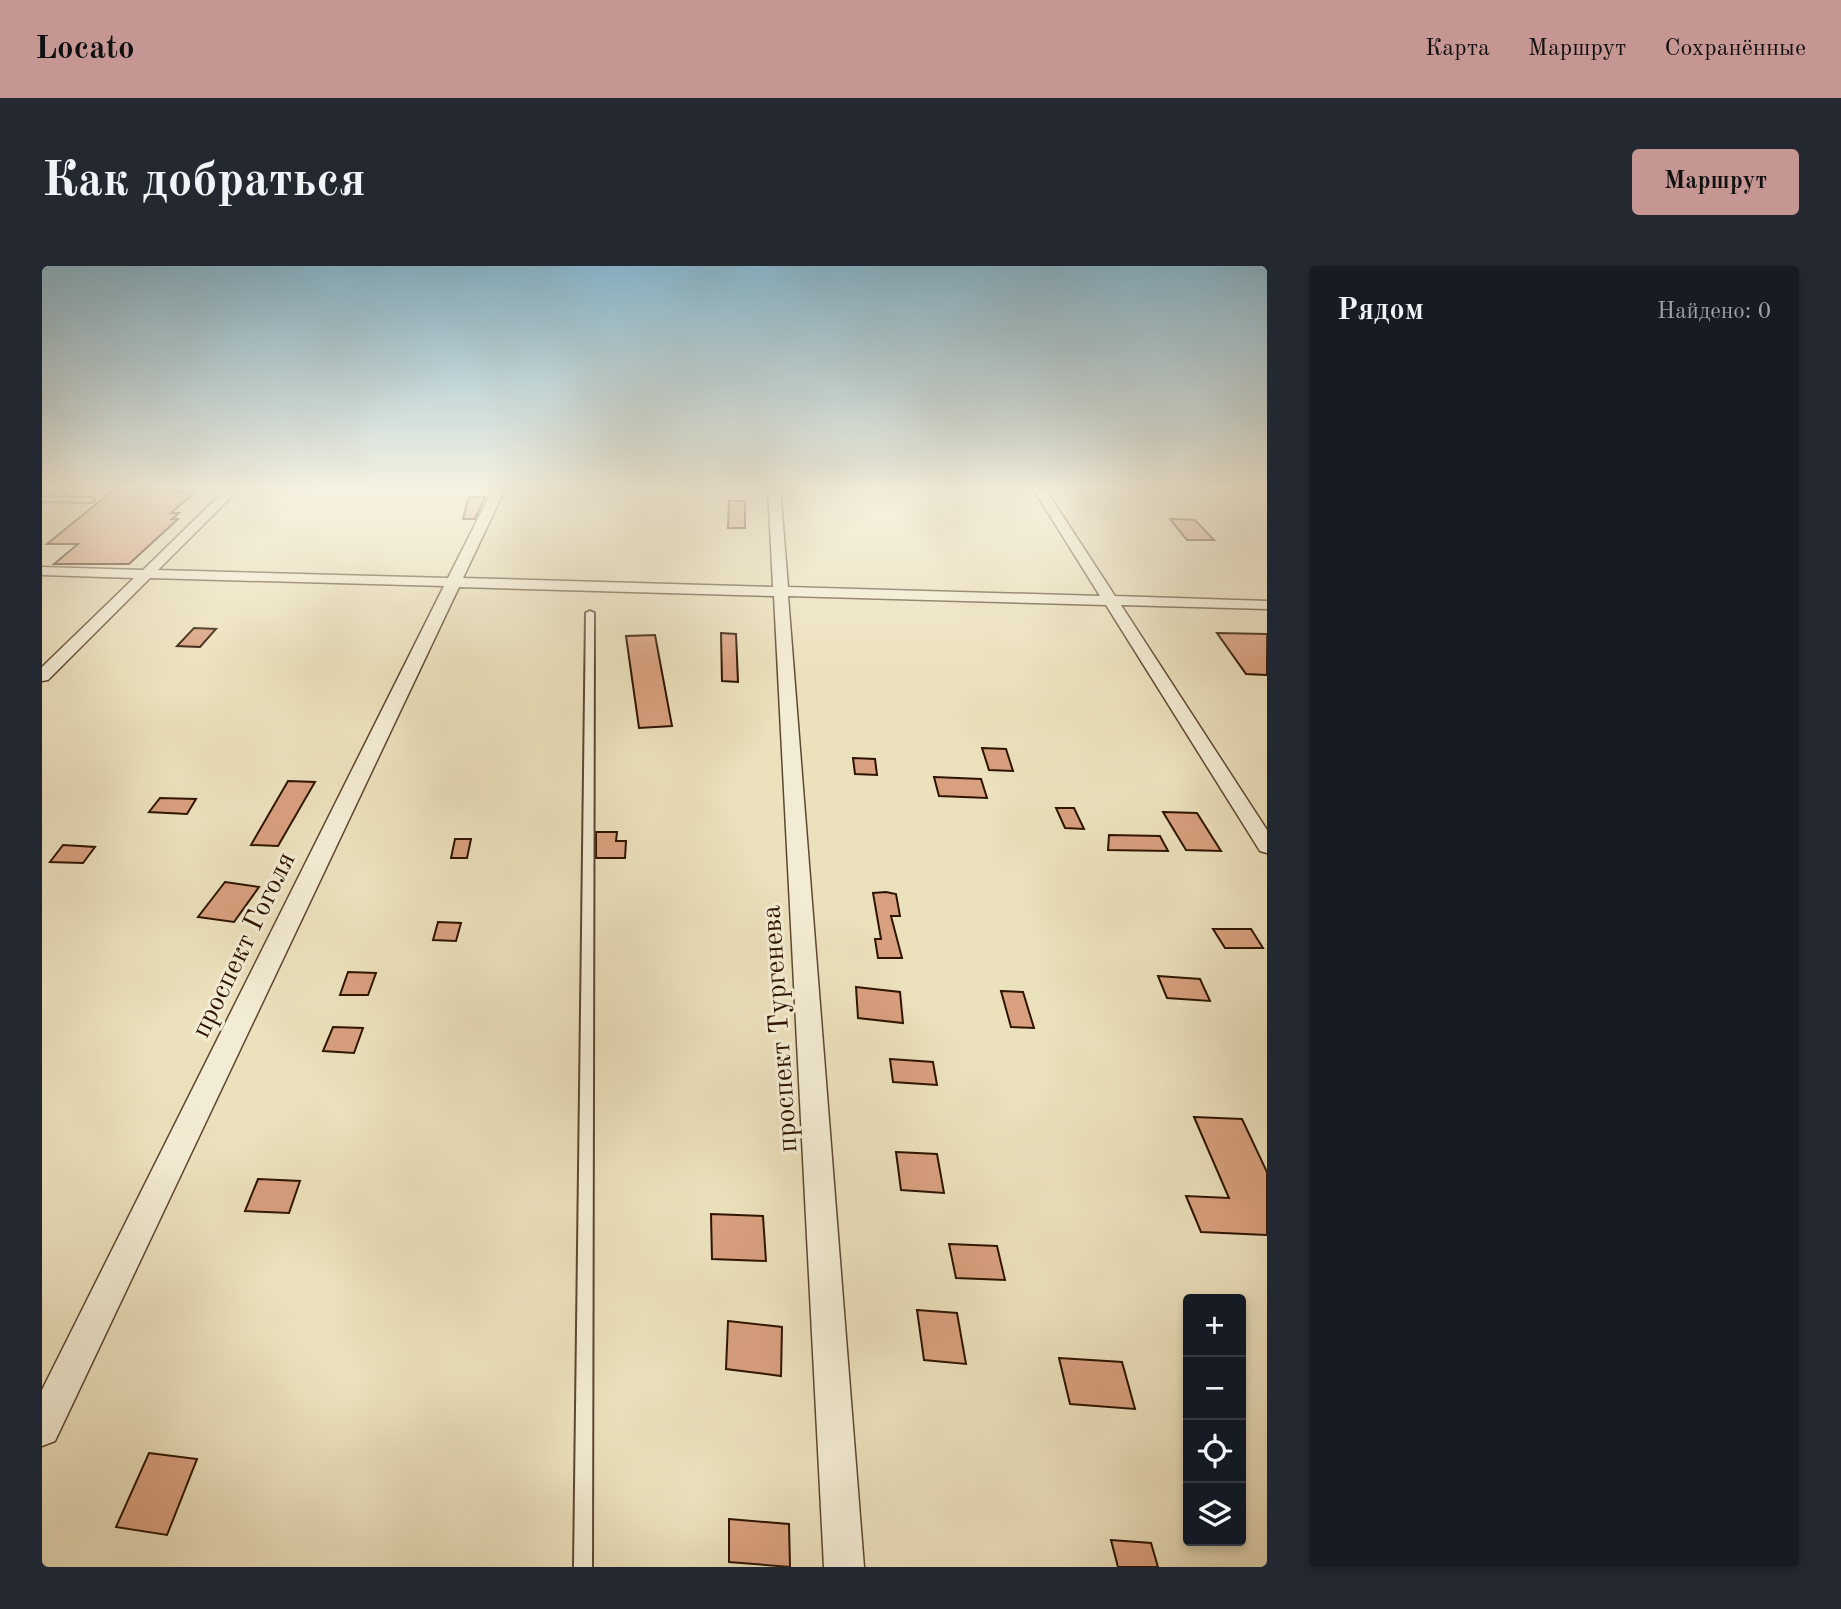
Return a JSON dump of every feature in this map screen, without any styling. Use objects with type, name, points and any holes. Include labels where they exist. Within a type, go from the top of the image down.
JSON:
[{"type":"street","points":[[42,676],[174,548]]},
{"type":"street","name":"проспект Гоголя","points":[[42,1428],[469,548]]},
{"type":"street","name":"проспект Тургенева","points":[[778,548],[844,1567]]},
{"type":"street","points":[[1078,548],[1267,846]]},
{"type":"street","points":[[42,570],[1267,605]]},
{"type":"lane","points":[[583,1567],[590,613]]},
{"type":"building","points":[[74,548],[147,548],[129,564],[54,564]]},
{"type":"building","points":[[194,628],[216,629],[200,647],[177,646]]},
{"type":"building","points":[[721,633],[736,634],[738,682],[722,681]]},
{"type":"building","points":[[1217,633],[1267,634],[1267,675],[1246,674]]},
{"type":"building","points":[[655,635],[672,726],[639,728],[626,636]]},
{"type":"building","points":[[982,748],[1006,749],[1013,771],[989,770]]},
{"type":"building","points":[[853,758],[875,759],[877,775],[855,774]]},
{"type":"building","points":[[934,777],[981,779],[987,798],[939,796]]},
{"type":"building","points":[[288,781],[315,782],[278,846],[251,845]]},
{"type":"building","points":[[160,798],[196,799],[187,814],[149,812]]},
{"type":"building","points":[[1056,808],[1074,808],[1084,829],[1065,828]]},
{"type":"building","points":[[1163,812],[1197,813],[1221,851],[1186,850]]},
{"type":"building","points":[[596,832],[617,832],[616,841],[626,841],[625,858],[596,858]]},
{"type":"building","points":[[1109,835],[1160,836],[1168,851],[1108,850]]},
{"type":"building","points":[[455,839],[471,839],[467,858],[451,858]]},
{"type":"building","points":[[63,845],[95,847],[83,863],[50,862]]},
{"type":"building","points":[[225,882],[259,887],[234,922],[198,917]]},
{"type":"building","points":[[873,893],[896,894],[900,916],[891,916],[902,958],[878,958],[875,939],[881,939]]},
{"type":"building","points":[[438,922],[461,923],[456,941],[433,940]]},
{"type":"building","points":[[1213,929],[1251,929],[1263,948],[1225,948]]},
{"type":"building","points":[[348,972],[376,973],[368,995],[340,995]]},
{"type":"building","points":[[1158,976],[1200,979],[1210,1001],[1167,998]]},
{"type":"building","points":[[856,987],[900,992],[903,1023],[858,1018]]},
{"type":"building","points":[[1001,991],[1023,992],[1034,1028],[1011,1027]]},
{"type":"building","points":[[333,1027],[363,1028],[354,1053],[323,1051]]},
{"type":"building","points":[[890,1059],[933,1062],[937,1085],[893,1082]]},
{"type":"building","points":[[1194,1117],[1242,1119],[1267,1172],[1267,1235],[1201,1232],[1186,1196],[1229,1198]]},
{"type":"building","points":[[896,1152],[937,1154],[944,1193],[901,1190]]},
{"type":"building","points":[[258,1179],[300,1181],[289,1213],[245,1211]]},
{"type":"building","points":[[711,1214],[763,1216],[766,1261],[712,1259]]},
{"type":"building","points":[[949,1244],[997,1246],[1005,1280],[956,1278]]},
{"type":"building","points":[[917,1310],[957,1313],[966,1364],[924,1360]]},
{"type":"building","points":[[728,1321],[782,1327],[781,1376],[726,1369]]},
{"type":"building","points":[[1059,1358],[1122,1362],[1135,1409],[1070,1404]]},
{"type":"building","points":[[149,1453],[197,1459],[167,1535],[116,1527]]},
{"type":"building","points":[[729,1519],[789,1524],[790,1567],[729,1562]]},
{"type":"building","points":[[1111,1540],[1151,1543],[1158,1567],[1118,1567]]}]
